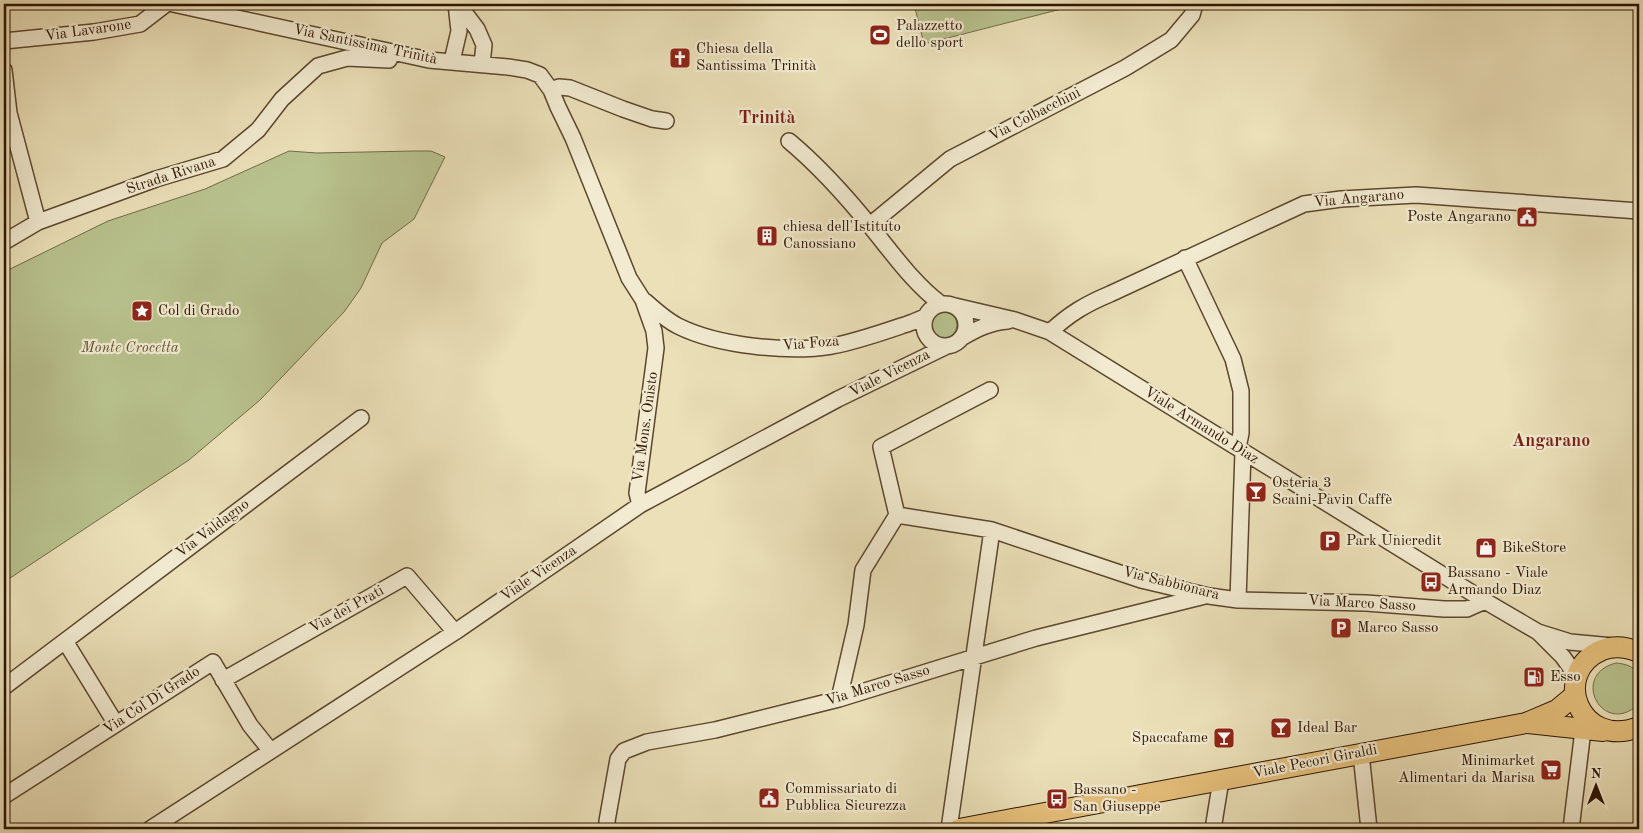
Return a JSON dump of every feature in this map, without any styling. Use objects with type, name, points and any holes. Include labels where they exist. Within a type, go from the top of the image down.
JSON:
[{"type":"main road","name":"Viale Armando Diaz","points":[[1617,647],[1629,648],[1639,652]]},
{"type":"main road","points":[[1576,686],[1581,668],[1595,653],[1617,647]]},
{"type":"main road","name":"Viale Armando Diaz","points":[[1576,686],[1579,708],[1587,719],[1598,727],[1630,730]]},
{"type":"main road","name":"Viale Pecori Giraldi","points":[[959,829],[1526,723],[1557,710],[1576,686]]},
{"type":"main road","name":"Viale Pecori Giraldi","points":[[1526,723],[1583,730],[1630,730]]},
{"type":"street","name":"Via Lavarone","points":[[4,41],[94,32],[140,24],[166,4]]},
{"type":"street","name":"Via Santissima Trinità","points":[[173,4],[429,60],[527,70],[540,75],[551,90],[590,180],[629,278],[644,300],[654,331],[656,348]]},
{"type":"street","points":[[452,62],[459,31],[457,4]]},
{"type":"street","points":[[457,4],[477,29],[484,45],[482,64]]},
{"type":"street","name":"Via Colbacchini","points":[[870,225],[950,159],[1125,68],[1171,40],[1192,14],[1195,4]]},
{"type":"street","name":"Strada Rivana","points":[[4,242],[38,222],[156,180],[222,159],[258,130],[282,99],[318,66],[347,58],[389,60],[393,52]]},
{"type":"street","points":[[4,70],[9,114],[38,222]]},
{"type":"street","points":[[551,90],[559,87],[570,88],[652,119],[666,121]]},
{"type":"street","points":[[789,141],[830,178],[923,288],[948,305],[961,311],[966,324],[963,337],[958,342],[945,347],[932,342],[926,337],[923,324],[928,306],[923,288]]},
{"type":"street","name":"Via Angarano","points":[[1050,332],[1062,321],[1087,304],[1304,204],[1341,199],[1416,195],[1639,211]]},
{"type":"street","name":"Via Sabbionara","points":[[897,515],[992,530],[1141,580],[1209,596],[1238,600],[1241,391],[1234,359],[1185,258]]},
{"type":"street","name":"Via Foza","points":[[644,300],[677,326],[695,333]]},
{"type":"street","points":[[926,315],[934,306],[948,305]]},
{"type":"street","name":"Viale Armando Diaz","points":[[948,305],[1015,320],[1050,332],[1484,601],[1538,632],[1570,642],[1617,647]]},
{"type":"street","name":"Via Foza","points":[[656,348],[668,332],[681,331],[763,347],[833,346],[896,328],[926,315]]},
{"type":"street","name":"Viale Armando Diaz","points":[[963,337],[977,329],[997,322],[1015,320]]},
{"type":"street","name":"Viale Vicenza","points":[[150,829],[455,632],[640,505],[838,399],[848,396],[945,347]]},
{"type":"street","name":"Via Mons. Onisto","points":[[640,505],[637,494],[656,348]]},
{"type":"street","points":[[838,699],[856,625],[863,570],[897,515],[881,447],[990,390]]},
{"type":"street","name":"Via Valdagno","points":[[4,687],[361,418]]},
{"type":"street","points":[[949,829],[992,530]]},
{"type":"street","name":"Via dei Prati","points":[[223,680],[407,576],[455,632]]},
{"type":"street","name":"Via Marco Sasso","points":[[608,829],[607,821],[618,759],[624,752],[647,742],[715,730],[838,699],[1036,638],[1209,596]]},
{"type":"street","name":"Via Marco Sasso","points":[[1238,600],[1366,603],[1444,609],[1466,609],[1484,601]]},
{"type":"street","name":"Viale Armando Diaz","points":[[1538,632],[1563,657],[1576,686]]},
{"type":"street","points":[[65,641],[116,724]]},
{"type":"street","name":"Via Col Di Grado","points":[[4,796],[212,662],[250,725],[270,750]]},
{"type":"street","points":[[1571,829],[1583,730]]},
{"type":"street","points":[[1361,754],[1369,829]]},
{"type":"street","points":[[1213,829],[1221,780]]},
{"type":"green space","points":[[914,4],[1081,4],[924,44]]},
{"type":"green space","name":"Monte Crocetta","points":[[289,151],[317,153],[431,151],[445,157],[414,219],[382,243],[361,288],[344,312],[260,400],[189,460],[4,582],[4,272],[108,221],[205,189]]},
{"type":"green space","points":[[944,312],[953,316],[957,325],[953,334],[944,338],[935,334],[931,325],[935,316]]},
{"type":"green space","points":[[1616,663],[1629,666],[1639,674],[1639,704],[1626,712],[1614,714],[1604,709],[1596,701],[1593,690],[1595,679],[1602,670]]},
{"type":"place","name":"Palazzetto dello sport","points":[[880,35]]},
{"type":"place","name":"Chiesa della Santissima Trinità","points":[[680,58]]},
{"type":"place","name":"Poste Angarano","points":[[1527,217]]},
{"type":"place","name":"chiesa dell'Istituto Canossiano","points":[[767,236]]},
{"type":"place","name":"Col di Grado","points":[[142,311]]},
{"type":"place","name":"Osteria 3 Scaini-Pavin Caffè","points":[[1256,492]]},
{"type":"place","name":"Park Unicredit","points":[[1330,541]]},
{"type":"place","name":"BikeStore","points":[[1486,548]]},
{"type":"place","name":"Bassano - Viale Armando Diaz","points":[[1431,582]]},
{"type":"place","name":"Marco Sasso","points":[[1341,628]]},
{"type":"place","name":"Esso","points":[[1534,677]]},
{"type":"place","name":"Ideal Bar","points":[[1281,728]]},
{"type":"place","name":"Spaccafame","points":[[1224,738]]},
{"type":"place","name":"Minimarket Alimentari da Marisa","points":[[1551,770]]},
{"type":"place","name":"Commissariato di Pubblica Sicurezza","points":[[769,798]]},
{"type":"place","name":"Bassano - San Giuseppe","points":[[1057,799]]},
{"type":"district","name":"Trinità","points":[[767,118]]},
{"type":"district","name":"Angarano","points":[[1551,441]]}]
